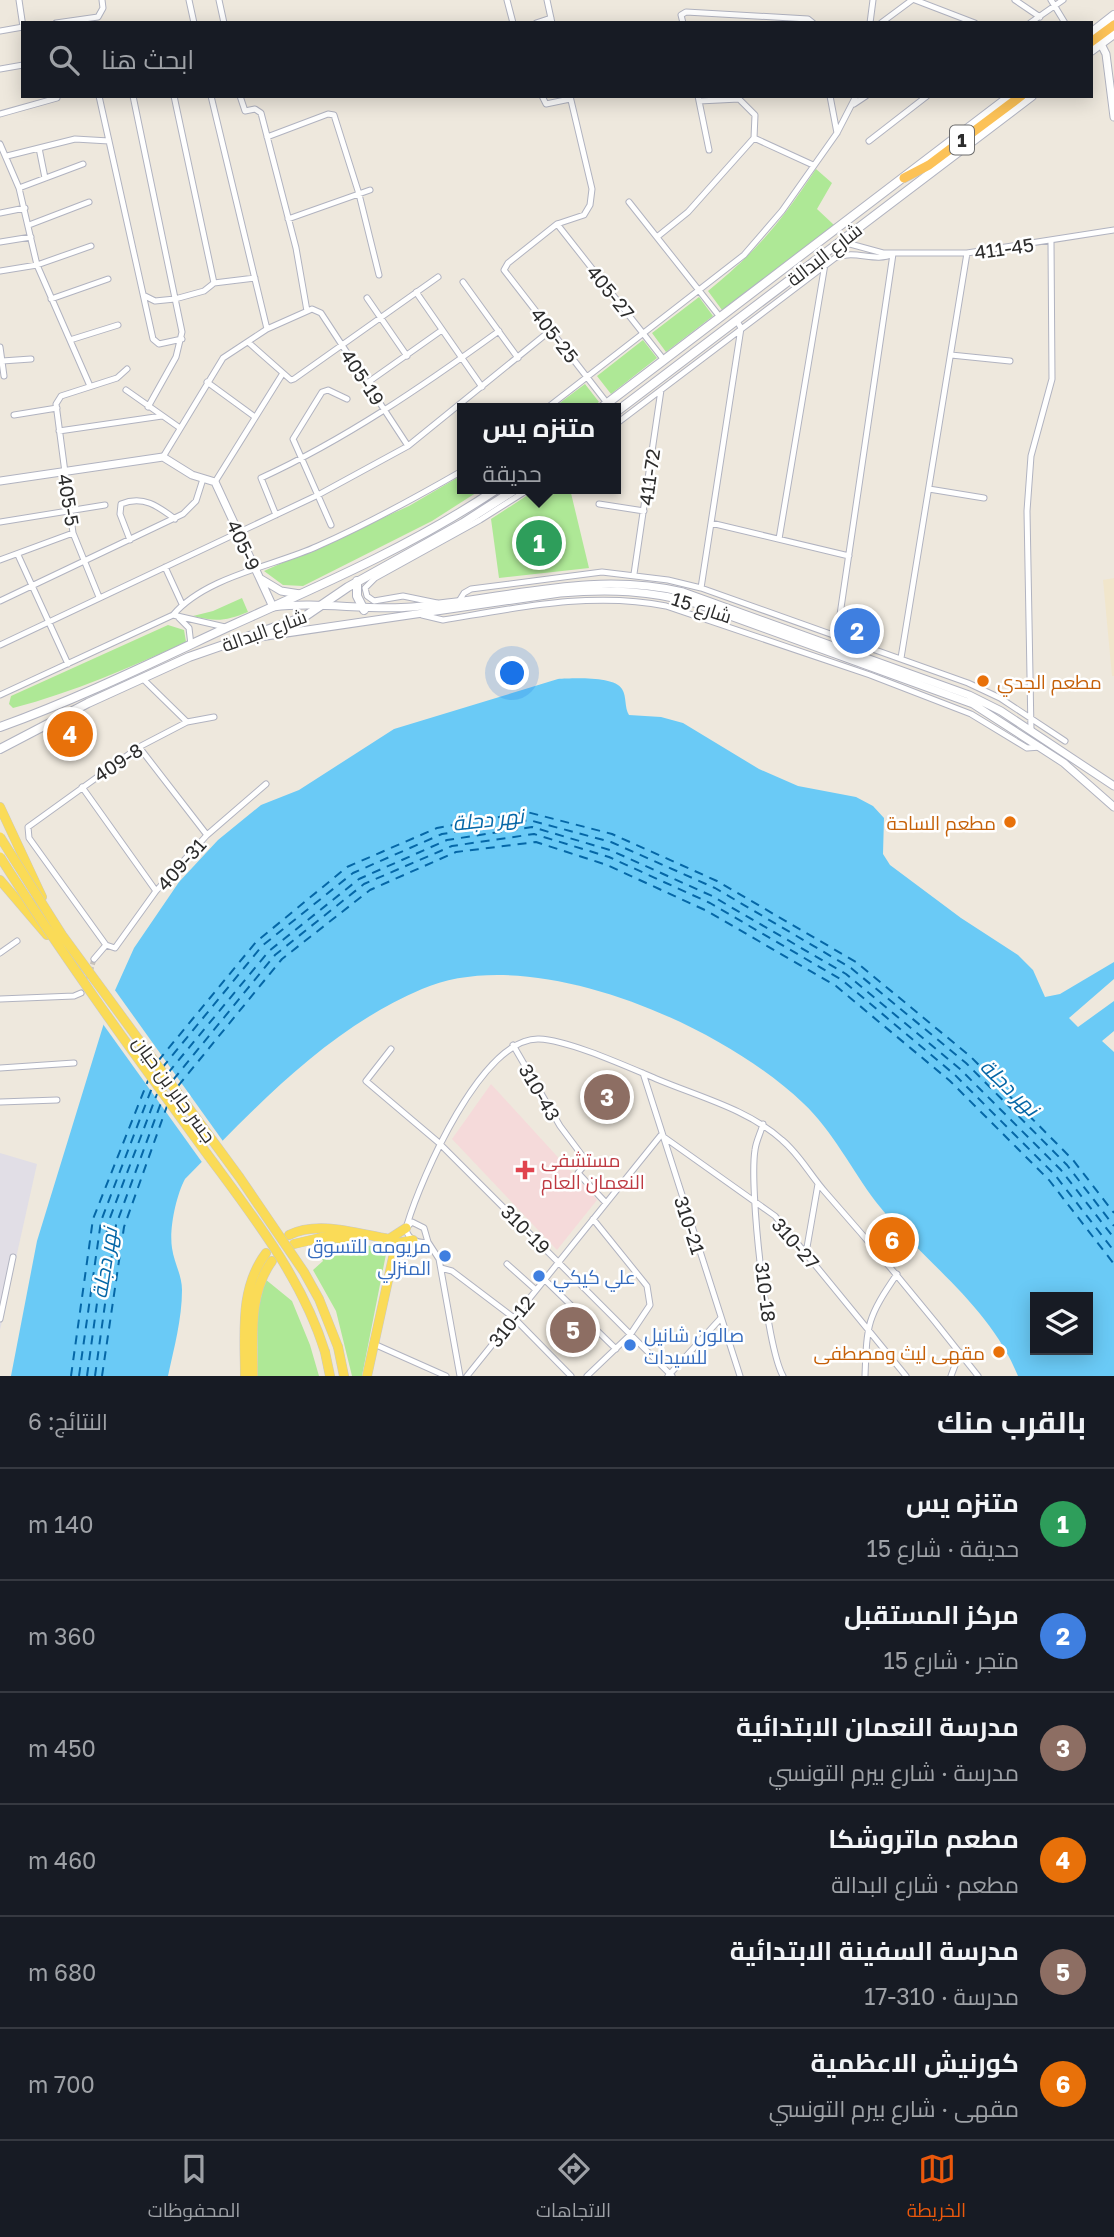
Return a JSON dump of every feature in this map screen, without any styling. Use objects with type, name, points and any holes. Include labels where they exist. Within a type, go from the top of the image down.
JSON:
[{"type":"highway","points":[[1096,43],[1114,25]]},
{"type":"highway","name":"1","points":[[904,178],[929,165],[1018,98]]},
{"type":"main road","points":[[1093,31],[1114,15]]},
{"type":"main road","points":[[1096,43],[1114,34]]},
{"type":"main road","name":"شارع البدالة","points":[[608,403],[1007,98]]},
{"type":"main road","name":"شارع البدالة","points":[[621,409],[739,325],[823,261],[831,250],[1029,98]]},
{"type":"main road","points":[[729,311],[739,325]]},
{"type":"main road","name":"شارع البدالة","points":[[0,725],[12,723],[273,607],[398,546],[487,494]]},
{"type":"main road","name":"شارع البدالة","points":[[0,749],[142,678],[203,652],[304,617],[357,581],[463,523],[508,494]]},
{"type":"main road","points":[[357,581],[357,596],[365,610]]},
{"type":"main road","points":[[0,758],[15,741]]},
{"type":"main road","points":[[0,807],[62,935]]},
{"type":"main road","name":"جسر جابر بن حيان","points":[[0,837],[62,935],[240,1178],[304,1272],[320,1299],[338,1347],[344,1376]]},
{"type":"main road","name":"جسر جابر بن حيان","points":[[0,857],[54,943],[270,1241],[308,1307],[330,1375]]},
{"type":"main road","points":[[0,880],[54,943]]},
{"type":"main road","points":[[406,1226],[389,1239],[328,1229],[301,1230],[292,1239],[324,1237],[396,1244],[413,1240]]},
{"type":"main road","points":[[368,1376],[396,1244]]},
{"type":"main road","points":[[245,1376],[246,1304],[253,1275],[269,1257],[257,1290],[253,1312],[253,1376]]},
{"type":"street","points":[[19,0],[22,21]]},
{"type":"street","points":[[70,21],[98,17],[103,8],[102,0]]},
{"type":"street","points":[[188,0],[193,21]]},
{"type":"street","points":[[219,0],[224,21]]},
{"type":"street","points":[[507,0],[512,21]]},
{"type":"street","points":[[547,0],[551,21]]},
{"type":"street","points":[[870,21],[873,0]]},
{"type":"street","points":[[884,21],[914,0],[971,21]]},
{"type":"street","points":[[1015,0],[1040,17]]},
{"type":"street","points":[[1051,0],[1064,21]]},
{"type":"street","points":[[1033,21],[1063,0]]},
{"type":"street","points":[[682,21],[681,15],[686,12],[810,21]]},
{"type":"street","points":[[959,21],[964,17]]},
{"type":"street","points":[[0,31],[21,27]]},
{"type":"street","points":[[1096,43],[1106,54],[1114,117]]},
{"type":"street","points":[[0,69],[21,65]]},
{"type":"street","points":[[0,114],[57,98]]},
{"type":"street","points":[[99,98],[156,343],[182,339]]},
{"type":"street","points":[[133,98],[182,339],[176,357],[148,407]]},
{"type":"street","points":[[174,98],[214,283]]},
{"type":"street","points":[[211,98],[267,329]]},
{"type":"street","points":[[163,457],[223,358],[267,329],[307,311],[288,219],[259,110],[245,111],[241,98]]},
{"type":"street","points":[[543,98],[546,104],[570,98],[592,189],[590,205],[579,218],[556,224]]},
{"type":"street","points":[[830,98],[837,133]]},
{"type":"street","points":[[553,403],[744,255],[764,234],[837,133],[856,98]]},
{"type":"street","points":[[854,104],[863,98]]},
{"type":"street","points":[[869,141],[925,98]]},
{"type":"street","points":[[657,237],[688,212],[754,138],[755,115],[739,99],[699,99],[709,150]]},
{"type":"street","points":[[267,137],[332,114],[359,194],[379,275]]},
{"type":"street","points":[[754,138],[813,164]]},
{"type":"street","points":[[7,156],[75,139],[109,141]]},
{"type":"street","points":[[1,148],[7,156],[19,188],[37,265],[90,386],[117,378],[127,369]]},
{"type":"street","points":[[39,148],[45,178]]},
{"type":"street","points":[[19,188],[83,164]]},
{"type":"street","points":[[288,219],[370,190]]},
{"type":"street","points":[[29,225],[89,202]]},
{"type":"street","points":[[629,202],[720,317]]},
{"type":"street","points":[[0,213],[25,208]]},
{"type":"street","name":"405-25","points":[[556,224],[504,270],[587,377],[602,403]]},
{"type":"street","name":"405-27","points":[[556,224],[664,360]]},
{"type":"street","name":"411-45","points":[[893,254],[967,254],[1114,230]]},
{"type":"street","points":[[0,242],[31,237]]},
{"type":"street","points":[[1031,732],[1027,510],[1031,456],[1052,379],[1051,242]]},
{"type":"street","points":[[831,250],[850,244],[893,254]]},
{"type":"street","points":[[0,271],[37,265],[91,246]]},
{"type":"street","points":[[779,539],[823,261],[847,253],[884,258],[893,254]]},
{"type":"street","points":[[838,635],[893,254]]},
{"type":"street","points":[[901,658],[967,254]]},
{"type":"street","points":[[248,342],[283,373],[294,379],[438,277]]},
{"type":"street","points":[[144,296],[155,301],[175,299],[204,291],[214,283],[255,278]]},
{"type":"street","points":[[51,299],[108,279]]},
{"type":"street","points":[[463,282],[518,358]]},
{"type":"street","points":[[416,292],[482,387]]},
{"type":"street","points":[[367,298],[407,356]]},
{"type":"street","name":"405-19","points":[[307,311],[316,309],[408,446]]},
{"type":"street","points":[[70,340],[118,325]]},
{"type":"street","points":[[701,588],[739,325]]},
{"type":"street","points":[[367,383],[442,330]]},
{"type":"street","points":[[462,403],[551,330]]},
{"type":"street","points":[[276,514],[261,478],[302,460],[385,411],[499,331]]},
{"type":"street","points":[[0,347],[4,376]]},
{"type":"street","points":[[951,355],[1010,362]]},
{"type":"street","points":[[2,361],[31,359]]},
{"type":"street","points":[[0,481],[163,457],[187,473],[215,482],[283,373]]},
{"type":"street","points":[[207,383],[255,417]]},
{"type":"street","points":[[621,419],[658,385]]},
{"type":"street","name":"411-72","points":[[634,574],[658,385]]},
{"type":"street","name":"405-5","points":[[90,386],[57,399],[57,408],[73,533],[99,597]]},
{"type":"street","points":[[126,390],[180,428]]},
{"type":"street","points":[[331,525],[293,439],[322,392],[334,392],[347,400]]},
{"type":"street","points":[[0,645],[318,495],[408,446],[457,407]]},
{"type":"street","points":[[15,415],[57,408]]},
{"type":"street","points":[[59,431],[162,416]]},
{"type":"street","points":[[0,695],[173,615],[182,604],[254,566],[317,547],[408,502],[457,474]]},
{"type":"street","points":[[0,601],[176,519],[191,509],[203,479]]},
{"type":"street","name":"405-9","points":[[215,482],[273,607]]},
{"type":"street","points":[[929,489],[984,498]]},
{"type":"street","points":[[447,604],[403,596],[374,601],[367,596],[365,588],[375,578],[521,494]]},
{"type":"street","points":[[130,540],[120,514],[121,505],[140,500],[150,502],[176,519]]},
{"type":"street","points":[[599,504],[644,511]]},
{"type":"street","points":[[0,522],[105,505]]},
{"type":"street","points":[[711,523],[849,556]]},
{"type":"street","points":[[0,560],[73,533]]},
{"type":"street","points":[[18,555],[68,664]]},
{"type":"street","points":[[165,567],[182,604]]},
{"type":"street","points":[[466,616],[461,604],[468,590],[591,573],[634,574],[701,588],[979,687],[1065,741]]},
{"type":"street","points":[[260,579],[281,591],[300,594]]},
{"type":"street","name":"شارع 15","points":[[246,639],[575,584],[634,583],[683,592],[970,695],[1114,786]]},
{"type":"street","name":"شارع 15","points":[[491,599],[578,591],[647,592],[697,604],[972,704],[1042,747],[1093,785],[1114,807]]},
{"type":"street","points":[[421,610],[438,620],[587,600],[636,600],[702,616],[964,710],[1027,748],[1042,747]]},
{"type":"street","name":"شارع 15","points":[[273,607],[322,605],[365,610],[421,610],[461,604]]},
{"type":"street","points":[[759,618],[768,612]]},
{"type":"street","points":[[173,615],[228,627]]},
{"type":"street","points":[[173,615],[189,628],[191,645]]},
{"type":"street","points":[[825,661],[835,653]]},
{"type":"street","points":[[142,678],[187,722]]},
{"type":"street","name":"409-8","points":[[106,945],[29,838],[30,822],[139,747],[187,722],[214,717]]},
{"type":"street","points":[[139,747],[207,835]]},
{"type":"street","name":"409-31","points":[[106,945],[115,948],[156,891],[207,835],[267,784]]},
{"type":"street","points":[[82,787],[156,891]]},
{"type":"street","points":[[0,953],[17,941]]},
{"type":"street","points":[[94,959],[106,945]]},
{"type":"street","points":[[0,999],[81,993]]},
{"type":"street","points":[[428,1241],[413,1240],[406,1226],[438,1142],[490,1067],[513,1045],[538,1039],[559,1043],[643,1073],[763,1124],[798,1154],[818,1184],[897,1274],[978,1376]]},
{"type":"street","name":"310-43","points":[[513,1045],[560,1126],[587,1162],[579,1173],[606,1203]]},
{"type":"street","name":"310-19","points":[[391,1049],[366,1081],[438,1142],[670,1375]]},
{"type":"street","points":[[0,1068],[75,1063]]},
{"type":"street","name":"310-21","points":[[643,1073],[740,1376]]},
{"type":"street","points":[[0,1102],[57,1100]]},
{"type":"street","name":"310-18","points":[[763,1124],[755,1150],[757,1204],[766,1313],[780,1375]]},
{"type":"street","name":"310-12","points":[[467,1376],[661,1135]]},
{"type":"street","name":"310-27","points":[[661,1135],[775,1216],[906,1376]]},
{"type":"street","points":[[806,1252],[818,1184]]},
{"type":"street","points":[[412,1209],[417,1223],[427,1231],[428,1241],[436,1251],[441,1268],[460,1376]]},
{"type":"street","points":[[587,1376],[630,1335],[650,1305],[647,1286],[593,1219]]},
{"type":"street","points":[[406,1226],[417,1223]]},
{"type":"street","points":[[0,1318],[13,1257]]},
{"type":"street","points":[[507,1264],[536,1290]]},
{"type":"street","points":[[441,1268],[452,1271],[514,1318],[571,1376]]},
{"type":"street","points":[[865,1376],[866,1327],[876,1305],[897,1274]]},
{"type":"street","points":[[545,1280],[616,1349]]},
{"type":"street","points":[[670,1375],[720,1319]]},
{"type":"street","points":[[374,1344],[446,1376]]},
{"type":"street","points":[[951,1376],[960,1352]]},
{"type":"shaded area","points":[[1114,578],[1114,676],[1112,676],[1103,580]]},
{"type":"shaded area","name":"مستشفى النعمان العام","points":[[491,1084],[597,1200],[557,1250],[452,1139]]},
{"type":"shaded area","points":[[0,1153],[37,1164],[0,1330]]},
{"type":"green space","points":[[816,169],[832,183],[817,209],[834,225],[722,310],[708,291],[767,235]]},
{"type":"green space","points":[[699,297],[713,316],[666,352],[652,333]]},
{"type":"green space","points":[[643,340],[657,358],[611,394],[597,376]]},
{"type":"green space","points":[[585,384],[599,402],[598,403],[560,403]]},
{"type":"green space","points":[[457,478],[457,494],[474,494],[432,521],[303,586],[283,585],[264,571],[409,506]]},
{"type":"green space","points":[[529,494],[571,494],[589,568],[499,578],[491,519]]},
{"type":"green space","points":[[242,598],[248,612],[240,615],[221,620],[193,616],[213,611]]},
{"type":"green space","points":[[168,625],[184,630],[186,642],[58,695],[13,708],[9,704],[11,696]]},
{"type":"green space","points":[[344,1241],[387,1249],[362,1376],[352,1376],[336,1311],[313,1270],[323,1261],[314,1242]]},
{"type":"green space","points":[[265,1279],[292,1301],[319,1376],[258,1376],[257,1316]]},
{"type":"water","name":"نهر دجلة","points":[[558,679],[611,682],[622,689],[629,715],[661,717],[683,723],[759,769],[798,786],[856,797],[873,806],[884,818],[883,854],[890,865],[961,918],[1018,955],[1033,970],[1045,997],[1060,994],[1114,962],[1114,979],[1069,1018],[1078,1027],[1114,1001],[1114,1031],[1102,1041],[1114,1052],[1114,1376],[1018,1376],[990,1327],[876,1202],[814,1114],[768,1074],[725,1046],[676,1020],[623,999],[570,983],[517,976],[467,977],[422,989],[387,1006],[324,1048],[294,1072],[185,1179],[172,1222],[172,1248],[181,1279],[182,1301],[168,1376],[11,1376],[37,1241],[112,997],[134,948],[179,882],[218,840],[261,805],[299,790],[394,729]]},
{"type":"pier","points":[[112,986],[225,1144],[204,1165],[100,1020]]},
{"type":"ferry route","points":[[158,1061],[256,942],[347,867],[437,828],[527,812],[612,834],[717,881],[856,962],[971,1057],[1073,1160],[1114,1213]]},
{"type":"ferry route","points":[[162,1068],[262,946],[353,873],[442,834],[529,820],[611,842],[715,888],[851,968],[966,1063],[1067,1165],[1114,1226]]},
{"type":"ferry route","points":[[168,1073],[269,951],[359,879],[447,840],[532,827],[610,850],[712,896],[846,974],[960,1069],[1061,1170],[1114,1238]]},
{"type":"ferry route","points":[[173,1080],[275,955],[364,884],[452,846],[534,834],[609,857],[710,903],[842,980],[955,1075],[1055,1175],[1114,1251]]},
{"type":"ferry route","points":[[178,1086],[282,959],[370,890],[456,852],[536,842],[607,865],[707,911],[836,986],[950,1081],[1049,1180],[1114,1264]]},
{"type":"ferry route","points":[[71,1376],[93,1219],[149,1078]]},
{"type":"ferry route","points":[[79,1376],[101,1221],[153,1085]]},
{"type":"ferry route","points":[[87,1376],[108,1223],[157,1094]]},
{"type":"ferry route","points":[[95,1376],[116,1225],[162,1100]]},
{"type":"ferry route","points":[[102,1376],[124,1227],[167,1106]]},
{"type":"tunnel","points":[[86,986],[94,959]]},
{"type":"place","name":"متنزه يس","points":[[539,543]]},
{"type":"place","name":"مركز المستقبل","points":[[857,631]]},
{"type":"place","name":"مطعم الجدي","points":[[983,681]]},
{"type":"place","name":"مطعم ماتروشكا","points":[[70,734]]},
{"type":"place","name":"مطعم الساحة","points":[[1010,822]]},
{"type":"place","name":"مدرسة النعمان الابتدائية","points":[[607,1097]]},
{"type":"place","name":"مستشفى النعمان العام","points":[[525,1170]]},
{"type":"place","name":"كورنيش الاعظمية","points":[[892,1240]]},
{"type":"place","name":"مريومه للتسوق المنزلي","points":[[445,1256]]},
{"type":"place","name":"علي كيكي","points":[[539,1276]]},
{"type":"place","name":"مدرسة السفينة الابتدائية","points":[[573,1330]]},
{"type":"place","name":"صالون شانيل للسيدات","points":[[630,1345]]},
{"type":"place","name":"مقهى ليث ومصطفى","points":[[999,1352]]}]
